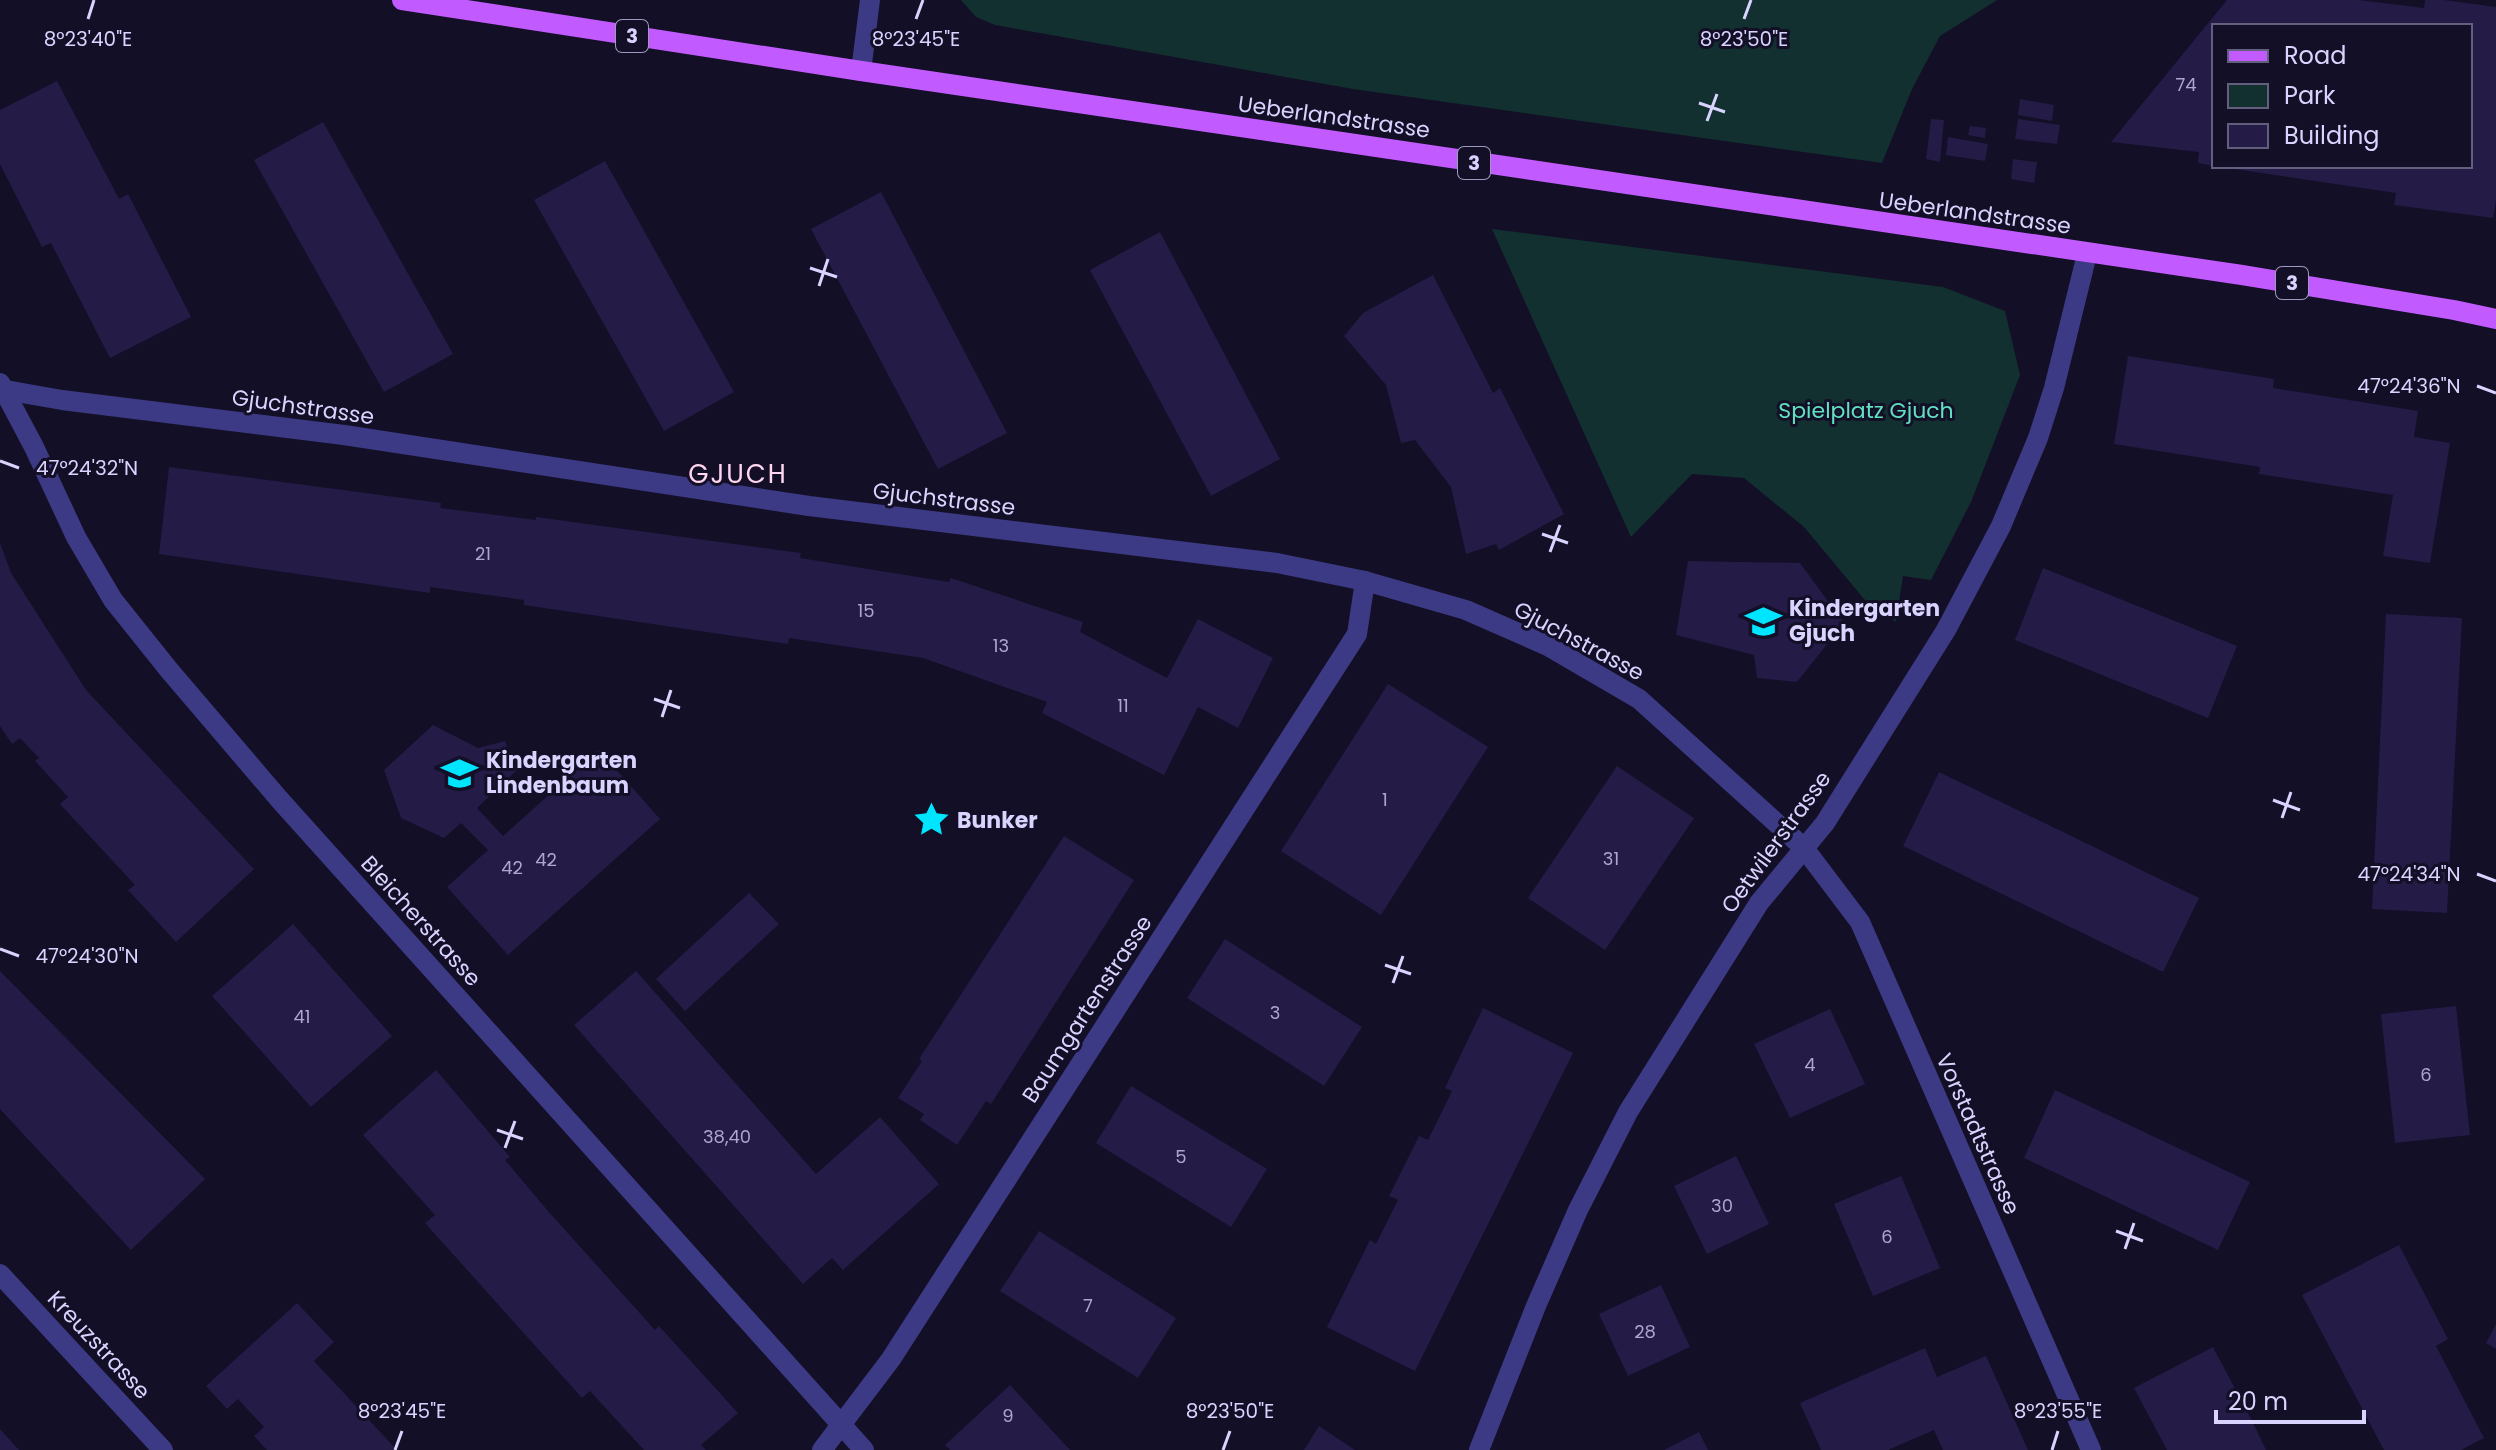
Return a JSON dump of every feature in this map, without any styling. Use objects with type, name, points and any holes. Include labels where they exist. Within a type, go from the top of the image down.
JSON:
[{"type":"main road","name":"Ueberlandstrasse","points":[[402,0],[2242,275],[2496,319]]},
{"type":"street","points":[[861,71],[870,0]]},
{"type":"street","name":"Oetwilerstrasse","points":[[1479,1450],[1578,1210],[1628,1112],[1759,903],[1825,823],[1946,630],[2001,526],[2038,438],[2054,388],[2087,254]]},
{"type":"street","name":"Gjuchstrasse","points":[[1,387],[62,400],[344,435],[809,506],[1277,563],[1365,581],[1466,610],[1548,646],[1639,699],[1804,848]]},
{"type":"street","name":"Bleicherstrasse","points":[[1,387],[34,447],[76,537],[113,600],[184,688],[279,799],[864,1450]]},
{"type":"street","name":"Baumgartenstrasse","points":[[822,1450],[891,1359],[1357,634],[1365,581]]},
{"type":"street","name":"Vorstadtstrasse","points":[[1804,848],[1860,922],[2091,1450]]},
{"type":"street","name":"Kreuzstrasse","points":[[0,1274],[163,1450]]},
{"type":"green space","points":[[961,0],[1997,0],[1940,36],[1912,89],[1882,163],[1353,89],[995,25],[976,17]]},
{"type":"green space","name":"Spielplatz Gjuch","points":[[1492,229],[1943,287],[2005,311],[2020,375],[1971,502],[1931,580],[1903,576],[1896,622],[1864,599],[1804,527],[1744,478],[1692,474],[1631,537]]},
{"type":"building","points":[[2227,0],[2358,0],[2424,8],[2425,0],[2444,0],[2496,7],[2496,200],[2493,218],[2394,205],[2396,193],[2228,168],[2472,168],[2472,24],[2212,24],[2212,166],[2198,163],[2199,152],[2111,142]]},
{"type":"building","points":[[57,81],[119,199],[128,194],[191,317],[110,358],[51,243],[42,247],[0,164],[0,110]]},
{"type":"building","points":[[2020,99],[2054,105],[2052,121],[2018,115]]},
{"type":"building","points":[[1931,119],[1944,120],[1940,162],[1926,159]]},
{"type":"building","points":[[2018,119],[2060,125],[2057,144],[2015,139]]},
{"type":"building","points":[[323,122],[453,354],[384,392],[254,160]]},
{"type":"building","points":[[1970,126],[1986,128],[1985,138],[1968,135]]},
{"type":"building","points":[[1948,137],[1988,144],[1985,161],[1946,155]]},
{"type":"building","points":[[2013,159],[2037,162],[2034,183],[2011,179]]},
{"type":"building","points":[[605,161],[734,392],[664,431],[534,200]]},
{"type":"building","points":[[881,192],[1007,433],[938,469],[811,229]]},
{"type":"building","points":[[1160,232],[1280,459],[1211,496],[1090,270]]},
{"type":"building","points":[[1433,275],[1493,393],[1500,388],[1564,514],[1499,550],[1496,544],[1466,554],[1451,487],[1415,440],[1401,443],[1386,385],[1344,336],[1363,313]]},
{"type":"building","points":[[2128,356],[2274,379],[2273,388],[2418,411],[2414,437],[2450,443],[2430,563],[2383,556],[2393,495],[2259,474],[2260,467],[2114,444]]},
{"type":"building","points":[[169,467],[441,503],[440,508],[536,520],[536,517],[801,553],[800,558],[949,582],[951,578],[1083,622],[1080,632],[1167,678],[1198,619],[1273,658],[1238,728],[1198,707],[1164,775],[1042,713],[1047,702],[923,658],[789,638],[788,644],[524,605],[524,600],[430,587],[430,593],[159,554]]},
{"type":"building","points":[[0,543],[11,573],[86,690],[254,869],[176,942],[128,890],[135,885],[60,804],[68,797],[35,761],[39,758],[20,738],[12,744],[0,726]]},
{"type":"building","points":[[1688,561],[1800,563],[1844,623],[1797,682],[1757,678],[1754,655],[1676,635]]},
{"type":"building","points":[[2043,568],[2237,646],[2208,718],[2015,640]]},
{"type":"building","points":[[2386,614],[2462,618],[2447,913],[2372,909]]},
{"type":"building","points":[[1388,684],[1488,747],[1381,915],[1281,851]]},
{"type":"building","points":[[433,725],[478,748],[505,741],[516,771],[477,808],[503,836],[599,750],[660,819],[508,955],[447,887],[488,850],[461,823],[444,838],[401,818],[384,770]]},
{"type":"building","points":[[1617,766],[1694,818],[1605,950],[1528,898]]},
{"type":"building","points":[[1939,772],[2199,898],[2163,972],[1903,846]]},
{"type":"building","points":[[1064,836],[1134,880],[991,1104],[986,1101],[957,1145],[920,1120],[924,1114],[898,1098],[922,1061],[919,1059]]},
{"type":"building","points":[[749,893],[779,924],[685,1011],[656,979]]},
{"type":"building","points":[[293,924],[392,1036],[311,1107],[212,996]]},
{"type":"building","points":[[1225,939],[1362,1027],[1324,1086],[1187,998]]},
{"type":"building","points":[[0,971],[205,1179],[131,1250],[0,1109]]},
{"type":"building","points":[[636,971],[816,1174],[880,1117],[939,1184],[843,1270],[832,1258],[803,1284],[574,1025]]},
{"type":"building","points":[[2456,1006],[2470,1135],[2395,1143],[2381,1014]]},
{"type":"building","points":[[1483,1008],[1573,1053],[1415,1371],[1327,1327],[1370,1240],[1376,1244],[1398,1200],[1389,1196],[1419,1136],[1428,1140],[1452,1091],[1445,1088]]},
{"type":"building","points":[[1830,1009],[1865,1084],[1790,1118],[1754,1044]]},
{"type":"building","points":[[436,1070],[510,1157],[505,1160],[548,1211],[655,1330],[659,1326],[738,1413],[701,1445],[706,1450],[644,1450],[590,1391],[582,1398],[425,1223],[435,1215],[363,1135]]},
{"type":"building","points":[[1131,1086],[1267,1169],[1231,1227],[1096,1143]]},
{"type":"building","points":[[2055,1090],[2250,1182],[2218,1250],[2024,1158]]},
{"type":"building","points":[[1736,1156],[1769,1224],[1707,1254],[1674,1186]]},
{"type":"building","points":[[1901,1176],[1940,1268],[1873,1296],[1834,1204]]},
{"type":"building","points":[[1039,1231],[1176,1318],[1138,1378],[1000,1291]]},
{"type":"building","points":[[2399,1245],[2448,1339],[2436,1346],[2484,1438],[2461,1450],[2384,1450],[2302,1295]]},
{"type":"building","points":[[1661,1285],[1690,1347],[1628,1376],[1599,1314]]},
{"type":"building","points":[[297,1303],[334,1342],[314,1361],[397,1450],[267,1450],[254,1436],[264,1427],[238,1399],[227,1409],[206,1386]]},
{"type":"building","points":[[2496,1324],[2496,1349],[2486,1343]]},
{"type":"building","points":[[2213,1347],[2266,1450],[2167,1450],[2134,1388]]},
{"type":"building","points":[[1925,1348],[1937,1377],[1986,1356],[2028,1450],[1943,1450],[1934,1430],[1888,1450],[1821,1450],[1800,1403]]},
{"type":"building","points":[[1010,1385],[1070,1450],[950,1450],[945,1445]]},
{"type":"building","points":[[1319,1426],[1355,1450],[1304,1450]]},
{"type":"building","points":[[0,1429],[19,1450],[0,1450]]},
{"type":"building","points":[[1699,1432],[1708,1450],[1664,1450]]},
{"type":"place","name":"Kindergarten Gjuch","points":[[1763,621]]},
{"type":"place","name":"Kindergarten Lindenbaum","points":[[460,773]]},
{"type":"place","name":"Bunker","points":[[931,820]]},
{"type":"district","name":"GJUCH","points":[[738,474]]}]
